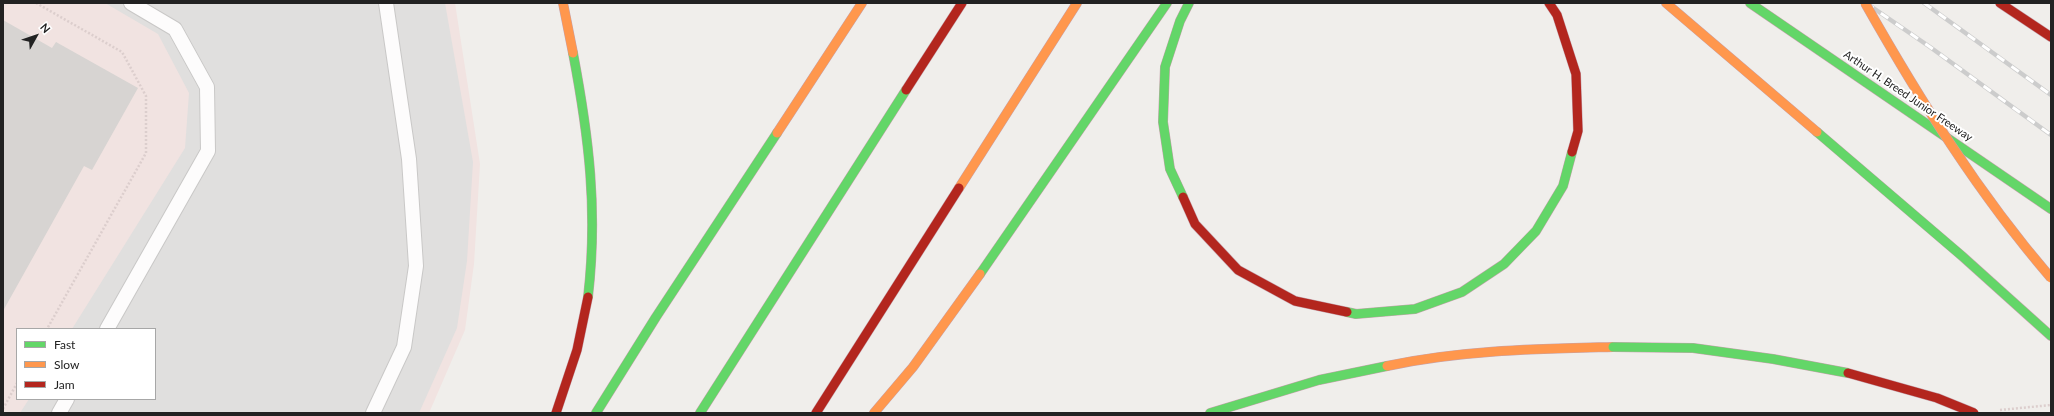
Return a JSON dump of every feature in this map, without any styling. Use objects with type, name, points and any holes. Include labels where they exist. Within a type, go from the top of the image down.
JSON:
[{"type":"highway","points":[[556,413],[570,373],[586,313],[593,246],[592,179],[583,110],[563,3]]},
{"type":"highway","points":[[596,413],[656,317],[862,3]]},
{"type":"highway","points":[[700,413],[962,3]]},
{"type":"highway","points":[[816,413],[1077,3]]},
{"type":"highway","points":[[874,413],[913,368],[1019,220],[1167,3]]},
{"type":"highway","points":[[1189,3],[1180,21],[1166,67],[1163,122],[1170,170],[1195,224],[1238,270],[1295,301],[1356,314],[1415,309],[1462,292],[1504,264],[1536,231],[1563,186],[1578,131],[1576,74],[1557,15],[1549,3]]},
{"type":"highway","points":[[1666,3],[1962,256],[2051,336]]},
{"type":"highway","name":"Arthur H. Breed Junior Freeway","points":[[1750,3],[2051,209]]},
{"type":"highway","points":[[1865,3],[1910,82],[1957,158],[2024,248],[2051,278]]},
{"type":"highway","points":[[2000,3],[2051,37]]},
{"type":"highway","points":[[1210,413],[1319,380],[1417,359],[1513,350],[1613,347],[1693,348],[1773,359],[1849,373],[1937,398],[1974,413]]},
{"type":"lane","points":[[108,328],[208,152],[207,87],[175,29],[131,3]]},
{"type":"lane","points":[[374,413],[404,347],[416,266],[409,159],[386,3]]},
{"type":"lane","points":[[59,413],[66,400]]},
{"type":"path","points":[[36,3],[122,52],[146,96],[146,154],[48,328]]},
{"type":"path","points":[[3,409],[16,385]]},
{"type":"path","points":[[1995,410],[2051,405]]},
{"type":"shaded area","points":[[3,3],[455,3],[480,164],[474,264],[465,330],[429,413],[3,413]]},
{"type":"shaded area","points":[[105,3],[445,3],[473,162],[467,261],[457,328],[419,413],[20,413],[28,400],[156,400],[156,328],[73,328],[185,148],[189,93],[158,34]]},
{"type":"building","points":[[3,20],[52,48],[56,42],[138,88],[92,170],[84,166],[3,311]]},
{"type":"railway","points":[[1866,3],[1930,47],[2051,135]]},
{"type":"railway","points":[[1924,3],[2051,95]]},
{"type":"traffic: fast","points":[[980,274],[1167,3]]},
{"type":"traffic: fast","points":[[1183,197],[1170,169],[1163,122],[1165,67],[1180,21],[1189,3]]},
{"type":"traffic: fast","points":[[1750,3],[2051,209]]},
{"type":"traffic: fast","points":[[573,53],[584,114],[592,204],[591,265],[588,297]]},
{"type":"traffic: fast","points":[[700,413],[906,90]]},
{"type":"traffic: fast","points":[[1817,132],[1962,256],[2051,336]]},
{"type":"traffic: fast","points":[[596,413],[656,317],[777,133]]},
{"type":"traffic: fast","points":[[1347,312],[1356,314],[1415,309],[1462,292],[1504,264],[1536,231],[1563,186],[1572,152]]},
{"type":"traffic: fast","points":[[1613,347],[1693,348],[1773,359],[1848,373]]},
{"type":"traffic: fast","points":[[1210,413],[1319,380],[1387,366]]},
{"type":"traffic: slow","points":[[563,3],[573,53]]},
{"type":"traffic: slow","points":[[777,133],[862,3]]},
{"type":"traffic: slow","points":[[959,188],[1077,3]]},
{"type":"traffic: slow","points":[[1666,3],[1817,132]]},
{"type":"traffic: slow","points":[[1865,3],[1907,75],[1951,145],[1999,213],[2051,278]]},
{"type":"traffic: slow","points":[[874,413],[913,367],[980,274]]},
{"type":"traffic: slow","points":[[1387,366],[1471,353],[1613,347]]},
{"type":"traffic: jam","points":[[906,90],[962,3]]},
{"type":"traffic: jam","points":[[1549,3],[1557,15],[1576,74],[1578,131],[1572,152]]},
{"type":"traffic: jam","points":[[2000,3],[2051,37]]},
{"type":"traffic: jam","points":[[816,413],[959,188]]},
{"type":"traffic: jam","points":[[1183,197],[1195,224],[1238,270],[1295,301],[1347,312]]},
{"type":"traffic: jam","points":[[556,413],[577,350],[588,297]]},
{"type":"traffic: jam","points":[[1848,373],[1937,398],[1974,413]]}]
